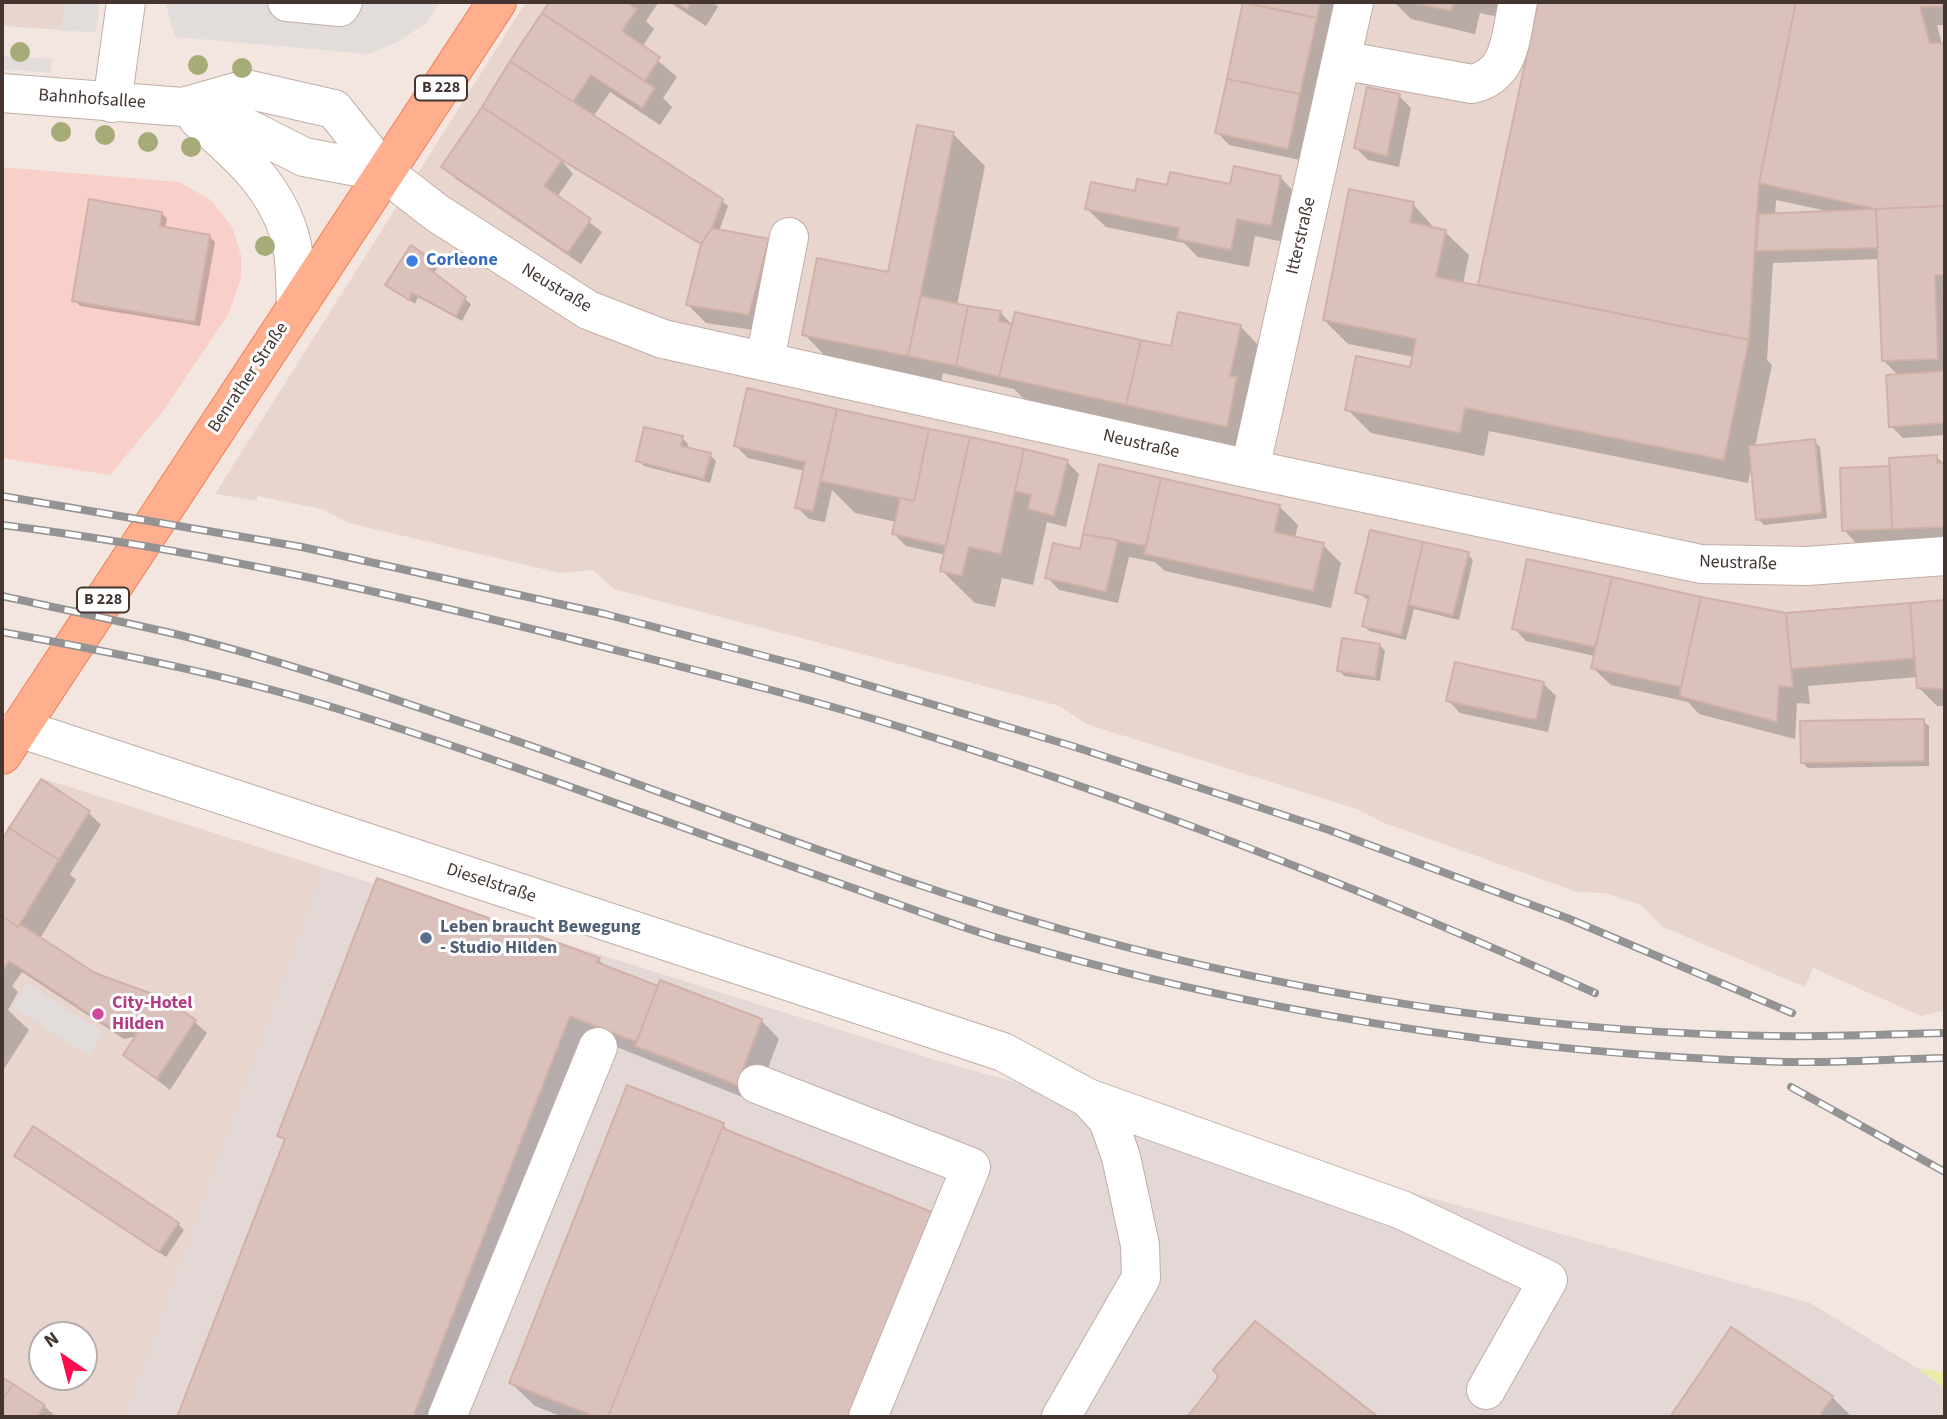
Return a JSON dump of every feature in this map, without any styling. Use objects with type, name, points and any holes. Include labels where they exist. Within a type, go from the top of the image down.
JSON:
[{"type":"main road","name":"Benrather Straße","points":[[10,742],[384,172],[486,5]]},
{"type":"street","points":[[287,2],[340,7],[343,2]]},
{"type":"street","name":"Itterstraße","points":[[1250,470],[1354,2]]},
{"type":"street","points":[[1341,60],[1472,84],[1487,80],[1497,73],[1504,61],[1518,2]]},
{"type":"street","points":[[112,103],[128,3]]},
{"type":"street","name":"Bahnhofsallee","points":[[183,107],[246,89],[334,109],[384,172]]},
{"type":"street","name":"Bahnhofsallee","points":[[2,93],[183,107],[231,120],[304,157],[384,172]]},
{"type":"street","points":[[183,107],[238,154],[276,201],[292,242],[296,306]]},
{"type":"street","name":"Neustraße","points":[[384,172],[468,234],[588,310],[663,339],[1250,470],[1701,564],[1807,566],[1945,556]]},
{"type":"street","points":[[765,360],[789,237]]},
{"type":"street","name":"Dieselstraße","points":[[10,742],[1003,1052],[1088,1098]]},
{"type":"street","points":[[447,1417],[598,1047]]},
{"type":"street","points":[[757,1084],[971,1167],[868,1417]]},
{"type":"street","points":[[1088,1098],[1402,1210],[1548,1280],[1486,1390]]},
{"type":"street","points":[[1061,1417],[1141,1278],[1140,1245],[1121,1157],[1108,1121],[1088,1098]]},
{"type":"shaded area","points":[[2,2],[99,2],[96,32],[2,26]]},
{"type":"shaded area","points":[[65,2],[99,2],[96,32],[61,31]]},
{"type":"shaded area","points":[[165,2],[440,2],[426,23],[396,43],[369,54],[175,37]]},
{"type":"shaded area","points":[[526,2],[1945,2],[1945,1010],[1921,1016],[1813,968],[1805,987],[1663,927],[1641,905],[1605,893],[1577,892],[1382,822],[1357,809],[1086,724],[1060,706],[614,589],[593,570],[560,573],[349,523],[322,509],[257,496],[257,501],[215,494]]},
{"type":"shaded area","points":[[2,56],[52,59],[50,73],[2,69]]},
{"type":"shaded area","points":[[2,167],[179,182],[211,200],[232,227],[241,255],[241,278],[229,313],[164,410],[110,475],[2,458]]},
{"type":"shaded area","points":[[41,778],[324,868],[125,1417],[2,1417],[2,839]]},
{"type":"shaded area","points":[[324,868],[939,1061],[1810,1303],[1919,1369],[1945,1389],[1945,1417],[125,1417]]},
{"type":"shaded area","points":[[27,983],[103,1032],[89,1056],[12,1007]]},
{"type":"green space","points":[[1919,1369],[1945,1372],[1945,1389]]},
{"type":"building","points":[[549,2],[626,2],[637,9],[622,31],[660,57],[645,81],[542,13]]},
{"type":"building","points":[[676,2],[692,2],[687,9]]},
{"type":"building","points":[[1241,2],[1320,2],[1317,18]]},
{"type":"building","points":[[1243,2],[1317,18],[1300,94],[1227,79]]},
{"type":"building","points":[[1411,2],[1454,2],[1451,11]]},
{"type":"building","points":[[1538,2],[1796,2],[1759,183],[1749,340],[1478,285]]},
{"type":"building","points":[[1796,2],[1945,2],[1945,6],[1920,7],[1930,43],[1945,43],[1945,206],[1876,209],[1759,183]]},
{"type":"building","points":[[542,13],[655,88],[642,108],[591,75],[573,102],[510,61]]},
{"type":"building","points":[[510,61],[723,199],[712,228],[701,244],[562,160],[482,107]]},
{"type":"building","points":[[1227,79],[1300,94],[1288,149],[1215,133]]},
{"type":"building","points":[[1367,87],[1400,94],[1387,156],[1354,148]]},
{"type":"building","points":[[482,107],[562,160],[544,186],[591,219],[568,253],[441,167]]},
{"type":"building","points":[[917,125],[954,132],[908,356],[802,335],[817,258],[888,272]]},
{"type":"building","points":[[1234,166],[1281,176],[1271,226],[1237,219],[1231,250],[1177,239],[1179,228],[1085,209],[1091,182],[1135,191],[1137,179],[1167,185],[1170,172],[1230,184]]},
{"type":"building","points":[[1349,189],[1414,202],[1410,222],[1446,230],[1436,277],[1749,340],[1724,460],[1465,408],[1460,433],[1345,410],[1356,356],[1410,367],[1416,339],[1323,320]]},
{"type":"building","points":[[89,199],[162,212],[160,226],[210,235],[195,322],[72,301]]},
{"type":"building","points":[[1945,206],[1945,275],[1935,275],[1938,359],[1882,361],[1876,209]]},
{"type":"building","points":[[1876,209],[1878,248],[1756,251],[1759,214]]},
{"type":"building","points":[[712,228],[769,239],[749,315],[686,305],[701,244]]},
{"type":"building","points":[[411,245],[432,260],[428,268],[466,297],[456,316],[412,293],[409,300],[385,285]]},
{"type":"building","points":[[921,296],[968,306],[956,366],[908,356]]},
{"type":"building","points":[[968,306],[1001,311],[999,321],[1012,324],[999,377],[956,366]]},
{"type":"building","points":[[1015,312],[1141,340],[1126,405],[999,377]]},
{"type":"building","points":[[1178,312],[1241,325],[1230,376],[1237,377],[1227,427],[1126,405],[1141,340],[1171,346]]},
{"type":"building","points":[[1945,371],[1945,423],[1889,427],[1886,375]]},
{"type":"building","points":[[747,388],[837,409],[813,511],[795,508],[805,462],[734,446]]},
{"type":"building","points":[[837,409],[929,429],[914,501],[821,481]]},
{"type":"building","points":[[644,427],[683,436],[681,446],[711,453],[704,479],[636,461]]},
{"type":"building","points":[[929,429],[970,437],[946,546],[892,534],[900,498],[914,501]]},
{"type":"building","points":[[970,437],[1024,449],[1001,554],[969,547],[962,576],[940,571]]},
{"type":"building","points":[[1815,439],[1822,513],[1756,520],[1749,446]]},
{"type":"building","points":[[1024,449],[1068,460],[1054,516],[1028,509],[1031,495],[1015,491]]},
{"type":"building","points":[[1937,455],[1937,463],[1945,463],[1945,527],[1892,529],[1889,458]]},
{"type":"building","points":[[1099,464],[1161,478],[1146,546],[1083,534]]},
{"type":"building","points":[[1890,466],[1892,529],[1842,531],[1840,468]]},
{"type":"building","points":[[1161,478],[1280,505],[1274,532],[1324,543],[1313,591],[1144,554]]},
{"type":"building","points":[[1370,530],[1423,542],[1401,635],[1362,626],[1369,596],[1355,593]]},
{"type":"building","points":[[1083,534],[1118,540],[1106,592],[1045,578],[1053,543],[1080,549]]},
{"type":"building","points":[[1423,542],[1469,552],[1453,615],[1409,605]]},
{"type":"building","points":[[1527,559],[1612,577],[1595,647],[1512,629]]},
{"type":"building","points":[[1612,577],[1701,597],[1681,687],[1591,668]]},
{"type":"building","points":[[1701,597],[1786,613],[1793,687],[1779,686],[1777,722],[1679,696]]},
{"type":"building","points":[[1945,600],[1945,689],[1917,688],[1910,603]]},
{"type":"building","points":[[1910,603],[1914,658],[1791,669],[1786,613]]},
{"type":"building","points":[[1342,638],[1380,644],[1375,677],[1337,671]]},
{"type":"building","points":[[1455,662],[1544,682],[1536,720],[1446,701]]},
{"type":"building","points":[[1924,719],[1924,761],[1801,763],[1800,721]]},
{"type":"building","points":[[41,779],[90,811],[59,860],[9,828]]},
{"type":"building","points":[[9,828],[59,860],[18,927],[2,916],[2,840]]},
{"type":"building","points":[[377,878],[600,958],[596,962],[658,986],[636,1042],[570,1016],[413,1417],[177,1417],[285,1139],[277,1136]]},
{"type":"building","points":[[2,916],[18,927],[20,924],[95,973],[177,1003],[175,1006],[196,1020],[157,1079],[123,1055],[137,1034],[123,1025],[111,1028],[9,961],[2,972]]},
{"type":"building","points":[[660,980],[762,1019],[737,1085],[635,1046]]},
{"type":"building","points":[[627,1085],[724,1123],[608,1417],[596,1417],[509,1383]]},
{"type":"building","points":[[33,1126],[179,1223],[159,1252],[14,1156]]},
{"type":"building","points":[[722,1128],[939,1215],[856,1417],[608,1417]]},
{"type":"building","points":[[1255,1321],[1378,1417],[1187,1417],[1217,1379],[1218,1375],[1213,1370]]},
{"type":"building","points":[[1731,1327],[1833,1396],[1819,1417],[1670,1417]]},
{"type":"building","points":[[2,1377],[13,1384],[2,1400]]},
{"type":"building","points":[[13,1384],[45,1405],[37,1417],[2,1417],[2,1400]]},
{"type":"railway","points":[[2,496],[302,547],[605,614],[817,670],[1072,746],[1329,830],[1567,918],[1792,1013]]},
{"type":"railway","points":[[2,525],[141,545],[347,586],[643,657],[871,718],[1089,789],[1259,852],[1428,920],[1595,993]]},
{"type":"railway","points":[[2,596],[179,635],[313,673],[534,747],[976,904],[1126,947],[1206,966],[1367,998],[1611,1028],[1774,1036],[1945,1033]]},
{"type":"railway","points":[[2,632],[180,667],[311,701],[476,754],[972,930],[1187,987],[1384,1025],[1583,1050],[1784,1062],[1945,1058]]},
{"type":"railway","points":[[1791,1087],[1945,1172]]},
{"type":"place","name":"Corleone","points":[[412,261]]},
{"type":"place","name":"Leben braucht Bewegung - Studio Hilden","points":[[426,938]]},
{"type":"place","name":"City-Hotel Hilden","points":[[98,1014]]}]
